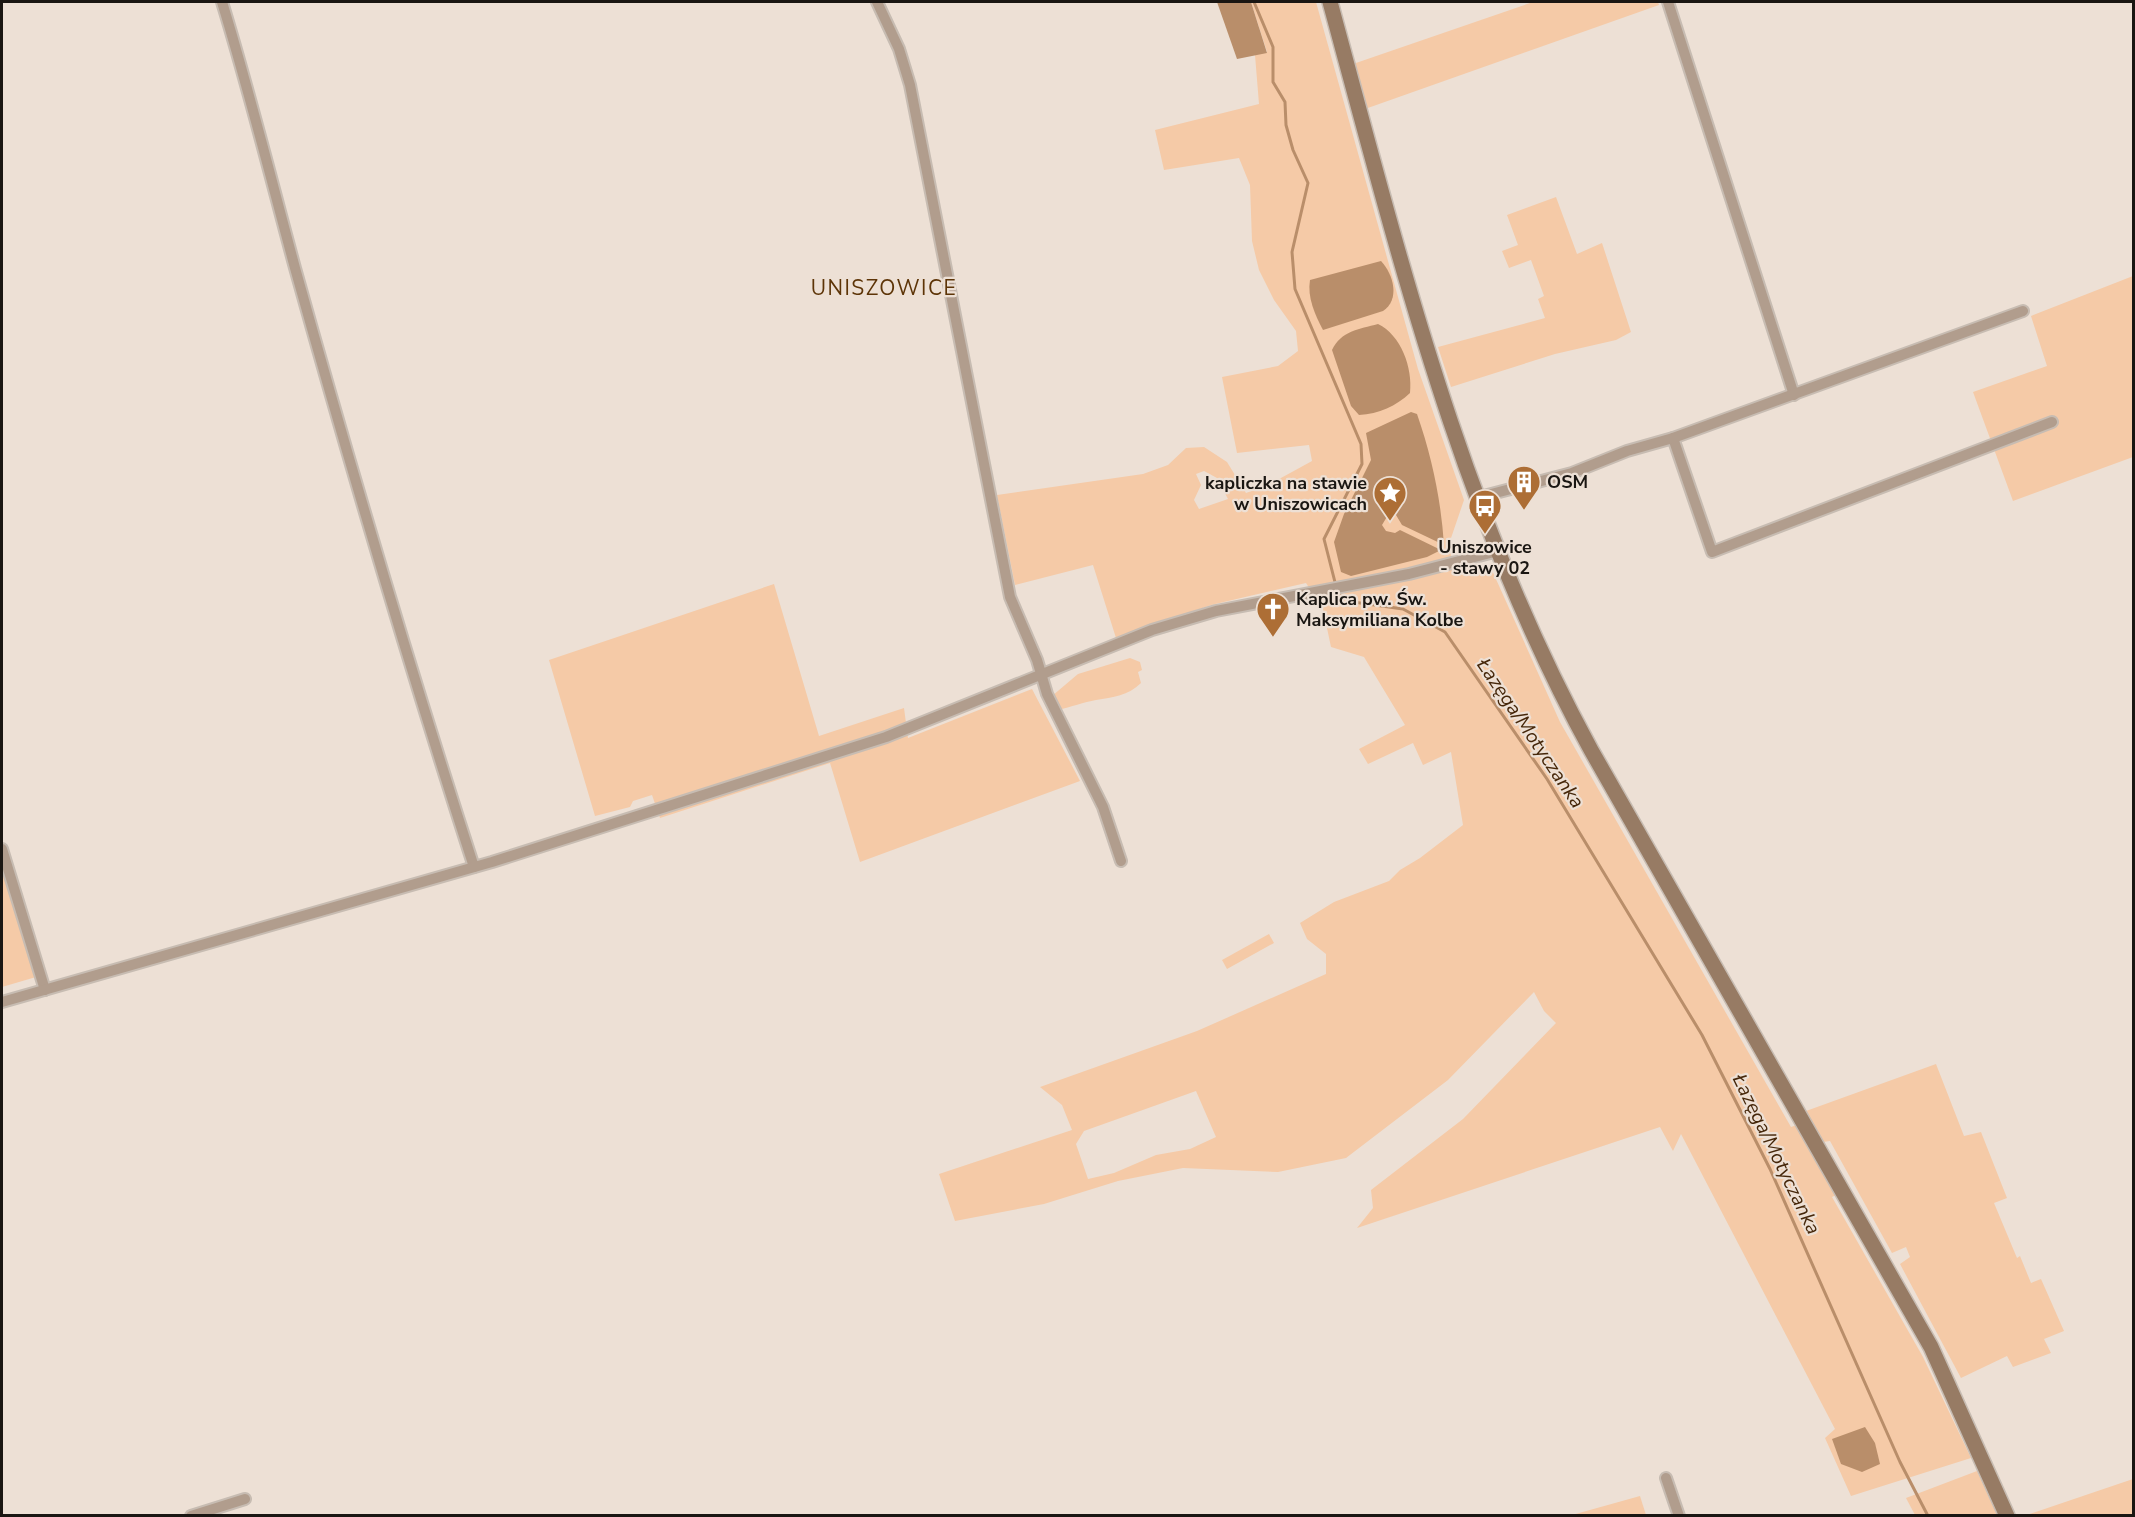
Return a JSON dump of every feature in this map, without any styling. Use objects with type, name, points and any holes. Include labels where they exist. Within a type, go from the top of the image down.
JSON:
[{"type":"street","points":[[222,2],[247,82],[295,268],[438,757],[474,867]]},
{"type":"street","points":[[877,2],[899,49],[910,85],[1010,597],[1042,675],[1047,694],[1103,807],[1121,861]]},
{"type":"street","points":[[1330,2],[1427,356],[1476,498],[1498,551],[1577,726],[1931,1347],[2007,1515]]},
{"type":"street","points":[[1668,2],[1794,395]]},
{"type":"street","points":[[1476,498],[1572,472],[1628,451],[1673,438],[2023,311]]},
{"type":"street","points":[[1673,438],[1712,552],[2052,422]]},
{"type":"street","points":[[2,1002],[474,867],[886,737],[1152,630],[1216,611],[1442,567],[1498,551]]},
{"type":"street","points":[[2,849],[45,990]]},
{"type":"street","points":[[1666,1478],[1679,1515]]},
{"type":"street","points":[[191,1515],[245,1499]]},
{"type":"shaded area","points":[[1217,2],[1251,2],[1267,53],[1237,59]]},
{"type":"shaded area","points":[[1251,2],[1316,2],[1418,369],[1464,500],[1450,541],[1452,571],[1470,566],[1491,568],[1560,722],[1791,1127],[1797,1125],[1836,1195],[1832,1197],[1923,1357],[1971,1458],[1851,1496],[1825,1438],[1835,1429],[1681,1134],[1673,1151],[1660,1127],[1357,1228],[1373,1208],[1371,1190],[1463,1119],[1556,1023],[1544,1011],[1534,992],[1448,1080],[1346,1158],[1278,1172],[1183,1168],[1118,1181],[1044,1204],[955,1221],[939,1174],[1072,1130],[1062,1105],[1040,1087],[1197,1031],[1326,974],[1326,954],[1307,939],[1300,923],[1334,902],[1389,881],[1400,870],[1420,858],[1463,825],[1451,752],[1423,765],[1413,743],[1368,764],[1359,749],[1405,725],[1364,657],[1331,647],[1323,609],[1306,583],[1211,605],[1116,638],[1093,565],[1015,585],[997,495],[1143,474],[1168,465],[1186,448],[1204,447],[1227,462],[1246,493],[1270,484],[1312,461],[1309,445],[1237,453],[1222,377],[1278,366],[1298,351],[1296,331],[1274,300],[1259,270],[1252,241],[1250,185],[1239,158],[1164,170],[1155,130],[1259,104],[1255,55],[1267,52]],"holes":[[[1204,471],[1217,478],[1228,499],[1199,509],[1194,500],[1201,485],[1196,474]],[[1196,1091],[1216,1137],[1190,1149],[1156,1155],[1114,1173],[1088,1179],[1076,1144],[1084,1131]]]},
{"type":"shaded area","points":[[1533,2],[1658,2],[1659,5],[1365,109],[1353,64]]},
{"type":"shaded area","points":[[1556,197],[1577,254],[1602,243],[1631,332],[1616,340],[1555,354],[1451,387],[1438,347],[1545,318],[1538,299],[1544,296],[1531,260],[1509,268],[1502,251],[1518,245],[1507,215]]},
{"type":"shaded area","points":[[1381,261],[1392,280],[1392,301],[1388,306],[1383,311],[1323,330],[1311,299],[1310,280]]},
{"type":"shaded area","points":[[2133,276],[2133,457],[2013,501],[1973,392],[2047,366],[2031,316]]},
{"type":"shaded area","points":[[1378,324],[1393,336],[1404,353],[1410,373],[1410,393],[1387,408],[1359,415],[1351,406],[1332,350],[1346,335],[1357,329]]},
{"type":"shaded area","points":[[1411,412],[1417,414],[1431,462],[1441,512],[1444,545],[1402,525],[1396,515],[1388,515],[1382,525],[1386,531],[1395,533],[1400,530],[1441,550],[1427,557],[1351,576],[1341,572],[1334,542],[1344,514],[1371,460],[1366,433]]},
{"type":"shaded area","points":[[774,584],[819,736],[904,708],[908,738],[1032,689],[1080,781],[860,862],[830,763],[660,818],[652,795],[633,801],[630,807],[595,816],[549,660]]},
{"type":"shaded area","points":[[1130,658],[1140,662],[1142,670],[1138,672],[1141,683],[1131,691],[1058,710],[1052,696],[1078,674]]},
{"type":"shaded area","points":[[2,865],[36,977],[2,987]]},
{"type":"shaded area","points":[[1269,934],[1274,943],[1227,969],[1222,960]]},
{"type":"shaded area","points":[[1936,1064],[1964,1136],[1981,1132],[2007,1198],[1994,1203],[2017,1258],[2020,1256],[2031,1283],[2041,1279],[2064,1331],[2044,1339],[2051,1353],[2013,1367],[2007,1356],[1961,1378],[1900,1264],[1910,1257],[1906,1247],[1892,1253],[1830,1141],[1823,1142],[1806,1111]]},
{"type":"shaded area","points":[[1865,1427],[1875,1443],[1880,1464],[1862,1472],[1841,1464],[1832,1439]]},
{"type":"shaded area","points":[[1977,1471],[1997,1515],[1915,1515],[1906,1498]]},
{"type":"shaded area","points":[[2133,1479],[2133,1515],[2027,1515]]},
{"type":"shaded area","points":[[1640,1496],[1646,1515],[1572,1515]]},
{"type":"waterway","name":"Łazęga/Motyczanka","points":[[1254,2],[1273,47],[1273,82],[1285,102],[1286,125],[1293,150],[1308,183],[1292,252],[1295,289],[1361,444],[1362,464],[1324,539],[1338,594],[1353,602],[1403,609],[1445,632],[1547,779],[1702,1035],[1770,1169],[1900,1462],[1928,1516]]},
{"type":"place","name":"OSM","points":[[1524,511]]},
{"type":"place","name":"kapliczka na stawie w Uniszowicach","points":[[1390,522]]},
{"type":"place","name":"Uniszowice - stawy 02","points":[[1485,535]]},
{"type":"place","name":"Kaplica pw. Św. Maksymiliana Kolbe","points":[[1273,638]]},
{"type":"district","name":"UNISZOWICE","points":[[884,288]]}]
